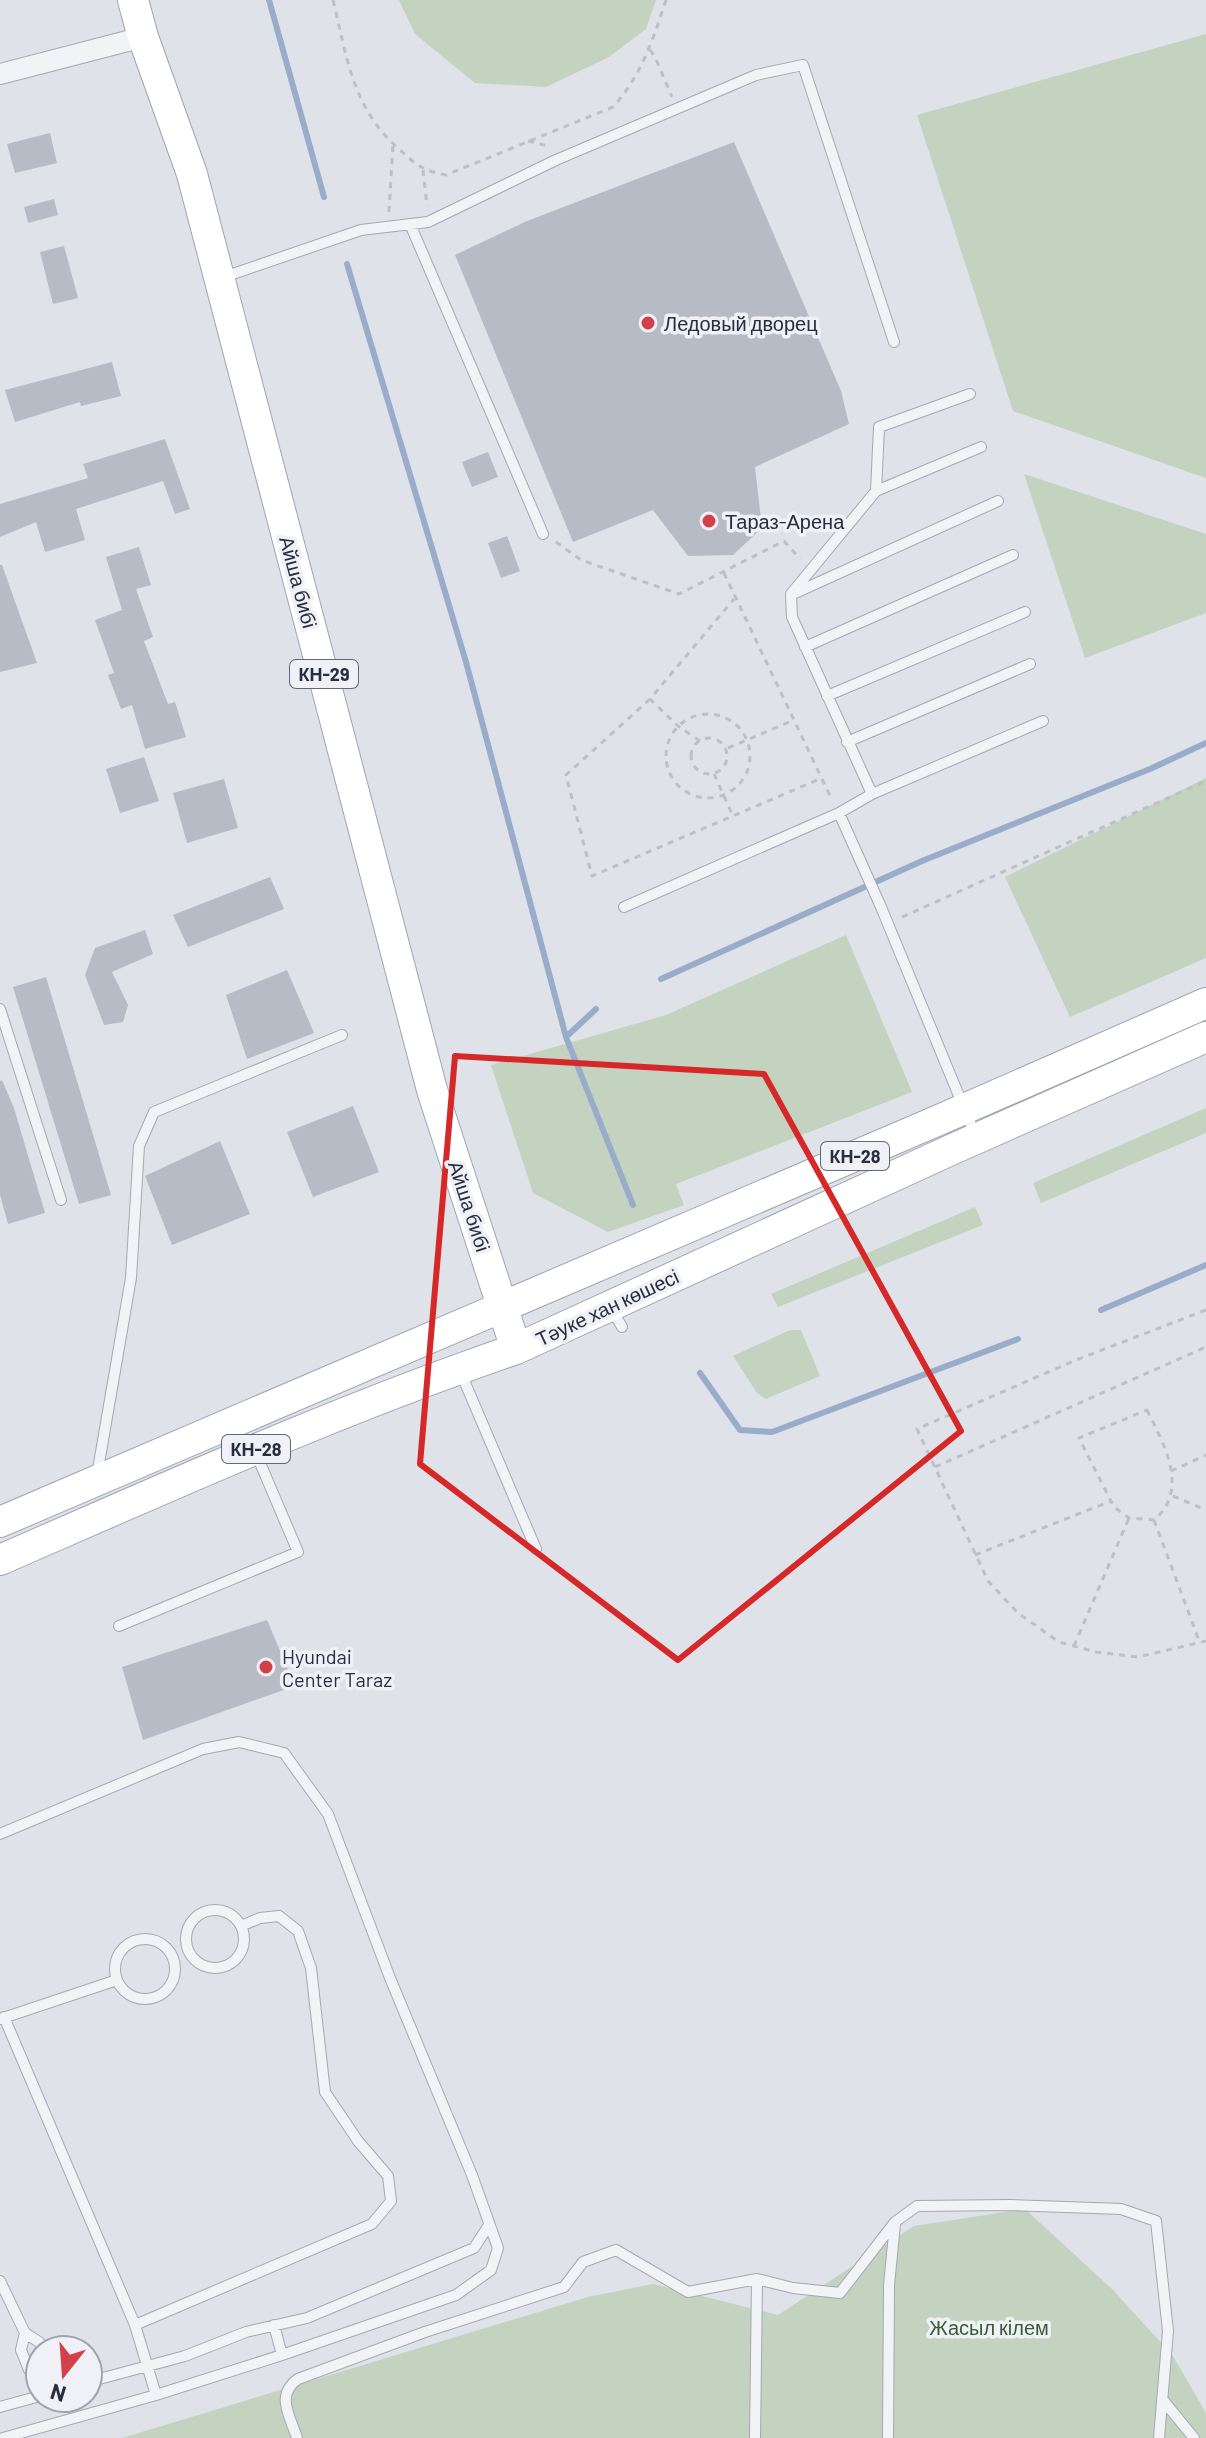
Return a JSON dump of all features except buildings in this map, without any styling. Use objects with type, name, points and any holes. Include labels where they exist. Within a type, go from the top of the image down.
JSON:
[{"type":"main road","name":"Айша бибі","points":[[133,0],[143,37],[192,174],[432,1090],[516,1349]]},
{"type":"main road","name":"Тәуке хан көшесі","points":[[0,1522],[1206,1003]]},
{"type":"main road","name":"Тәуке хан көшесі","points":[[0,1560],[255,1449],[459,1368],[616,1317],[977,1139],[1206,1037]]},
{"type":"street","points":[[0,74],[143,37]]},
{"type":"lane","points":[[219,278],[361,230],[428,222],[556,160],[756,75],[803,65],[894,342]]},
{"type":"lane","points":[[410,224],[543,534]]},
{"type":"lane","points":[[876,491],[879,427],[970,394]]},
{"type":"lane","points":[[872,794],[792,617],[791,594],[876,491],[981,447]]},
{"type":"lane","points":[[791,594],[998,501]]},
{"type":"lane","points":[[805,647],[1013,555]]},
{"type":"lane","points":[[827,696],[1025,612]]},
{"type":"lane","points":[[847,742],[1030,664]]},
{"type":"lane","points":[[624,907],[839,813],[872,794],[1043,721]]},
{"type":"lane","points":[[839,813],[977,1139]]},
{"type":"lane","points":[[0,1009],[61,1200]]},
{"type":"lane","points":[[96,1481],[131,1278],[139,1146],[154,1112],[342,1035]]},
{"type":"lane","points":[[459,1368],[536,1549]]},
{"type":"lane","points":[[119,1626],[298,1552],[255,1449]]},
{"type":"lane","points":[[0,1834],[203,1749],[239,1742],[284,1753],[328,1814],[498,2248],[491,2270],[456,2295],[156,2395],[3,2438]]},
{"type":"lane","points":[[217,1910],[235,1918],[241,1926],[244,1945],[234,1961],[226,1966],[207,1967],[198,1963],[190,1952],[186,1938],[188,1929],[199,1914],[217,1910]]},
{"type":"lane","points":[[135,2325],[372,2224],[391,2201],[388,2176],[358,2141],[325,2092],[311,1968],[298,1931],[279,1916],[260,1918],[241,1926]]},
{"type":"lane","points":[[137,1940],[157,1942],[166,1948],[173,1961],[171,1984],[157,1997],[147,1999],[129,1995],[117,1980],[116,1960],[128,1944],[137,1940]]},
{"type":"lane","points":[[173,1961],[190,1952]]},
{"type":"lane","points":[[117,1980],[2,2018],[135,2325],[156,2395]]},
{"type":"lane","points":[[297,2438],[284,2399],[288,2386],[298,2379],[425,2332],[564,2287],[583,2262],[616,2250],[688,2292],[757,2279],[793,2288],[840,2293],[895,2222],[917,2206],[1010,2205],[1121,2209],[1156,2221],[1168,2331],[1159,2438]]},
{"type":"lane","points":[[888,2438],[889,2285],[895,2222]]},
{"type":"lane","points":[[104,2378],[185,2356],[246,2332],[307,2318],[474,2248],[489,2225]]},
{"type":"lane","points":[[755,2438],[757,2279]]},
{"type":"lane","points":[[0,2281],[25,2333]]},
{"type":"lane","points":[[274,2325],[282,2355]]},
{"type":"lane","points":[[24,2337],[21,2350],[24,2358]]},
{"type":"lane","points":[[1162,2399],[1194,2438]]},
{"type":"lane","points":[[0,2407],[24,2400]]},
{"type":"path","points":[[333,0],[356,93],[378,130],[423,170],[446,175],[613,107],[631,87],[650,50],[666,0]]},
{"type":"path","points":[[650,50],[677,109]]},
{"type":"path","points":[[388,227],[393,144]]},
{"type":"path","points":[[423,170],[428,222]]},
{"type":"path","points":[[543,534],[581,560],[679,594],[784,541],[810,570]]},
{"type":"path","points":[[724,573],[839,813]]},
{"type":"path","points":[[735,597],[650,699],[566,775],[592,876],[822,778]]},
{"type":"path","points":[[650,699],[678,726],[700,741]]},
{"type":"path","points":[[714,713],[731,719],[744,732],[747,741],[749,766],[741,783],[723,795],[710,798],[693,796],[677,786],[668,771],[665,753],[669,736],[696,714],[714,713]]},
{"type":"path","points":[[726,749],[794,720]]},
{"type":"path","points":[[709,738],[719,741],[726,749],[727,759],[723,768],[714,774],[695,768],[691,758],[693,748],[700,741],[709,738]]},
{"type":"path","points":[[714,774],[733,816]]},
{"type":"path","points":[[888,924],[1206,781]]},
{"type":"path","points":[[1206,1310],[1076,1360],[917,1429],[988,1581],[1018,1613],[1059,1642],[1096,1652],[1138,1657],[1206,1641]]},
{"type":"path","points":[[934,1467],[1206,1347]]},
{"type":"path","points":[[1147,1410],[1161,1437],[1171,1471],[1172,1496],[1164,1511],[1154,1520],[1129,1518],[1114,1507],[1079,1438],[1147,1410]]},
{"type":"path","points":[[1171,1471],[1206,1455]]},
{"type":"path","points":[[1172,1496],[1206,1510]]},
{"type":"path","points":[[975,1555],[1111,1501]]},
{"type":"path","points":[[1074,1646],[1129,1518]]},
{"type":"path","points":[[1154,1520],[1200,1643]]},
{"type":"highlighted area","points":[[455,1056],[764,1074],[961,1431],[678,1660],[420,1464]]},
{"type":"green space","points":[[399,0],[656,0],[646,29],[609,57],[546,87],[475,83],[415,34]]},
{"type":"green space","points":[[1206,34],[1206,478],[1013,411],[917,115]]},
{"type":"green space","points":[[1024,474],[1206,534],[1206,613],[1085,658]]},
{"type":"green space","points":[[1206,778],[1206,958],[1070,1017],[1005,877]]},
{"type":"green space","points":[[846,935],[912,1092],[676,1184],[684,1205],[608,1232],[533,1193],[491,1065],[666,1015]]},
{"type":"green space","points":[[1206,1108],[1206,1133],[1041,1203],[1033,1183]]},
{"type":"green space","points":[[975,1207],[983,1225],[778,1307],[771,1294]]},
{"type":"green space","points":[[790,1330],[801,1330],[820,1376],[766,1399],[757,1393],[733,1356]]},
{"type":"green space","name":"Жасыл кілем","points":[[1025,2209],[1113,2290],[1173,2356],[1206,2413],[1206,2438],[122,2438],[588,2297],[653,2284],[778,2315],[914,2226]]},
{"type":"waterway","points":[[269,0],[324,197]]},
{"type":"waterway","points":[[347,264],[466,662],[566,1037]]},
{"type":"waterway","points":[[661,979],[922,861],[1150,769],[1206,743]]},
{"type":"waterway","points":[[596,1009],[566,1037],[633,1205]]},
{"type":"waterway","points":[[1101,1310],[1206,1265]]},
{"type":"waterway","points":[[700,1373],[740,1430],[772,1432],[1018,1339]]},
{"type":"place","name":"Ледовый дворец","points":[[648,323]]},
{"type":"place","name":"Тараз-Арена","points":[[709,521]]},
{"type":"place","name":"Hyundai Center Taraz","points":[[266,1667]]}]
